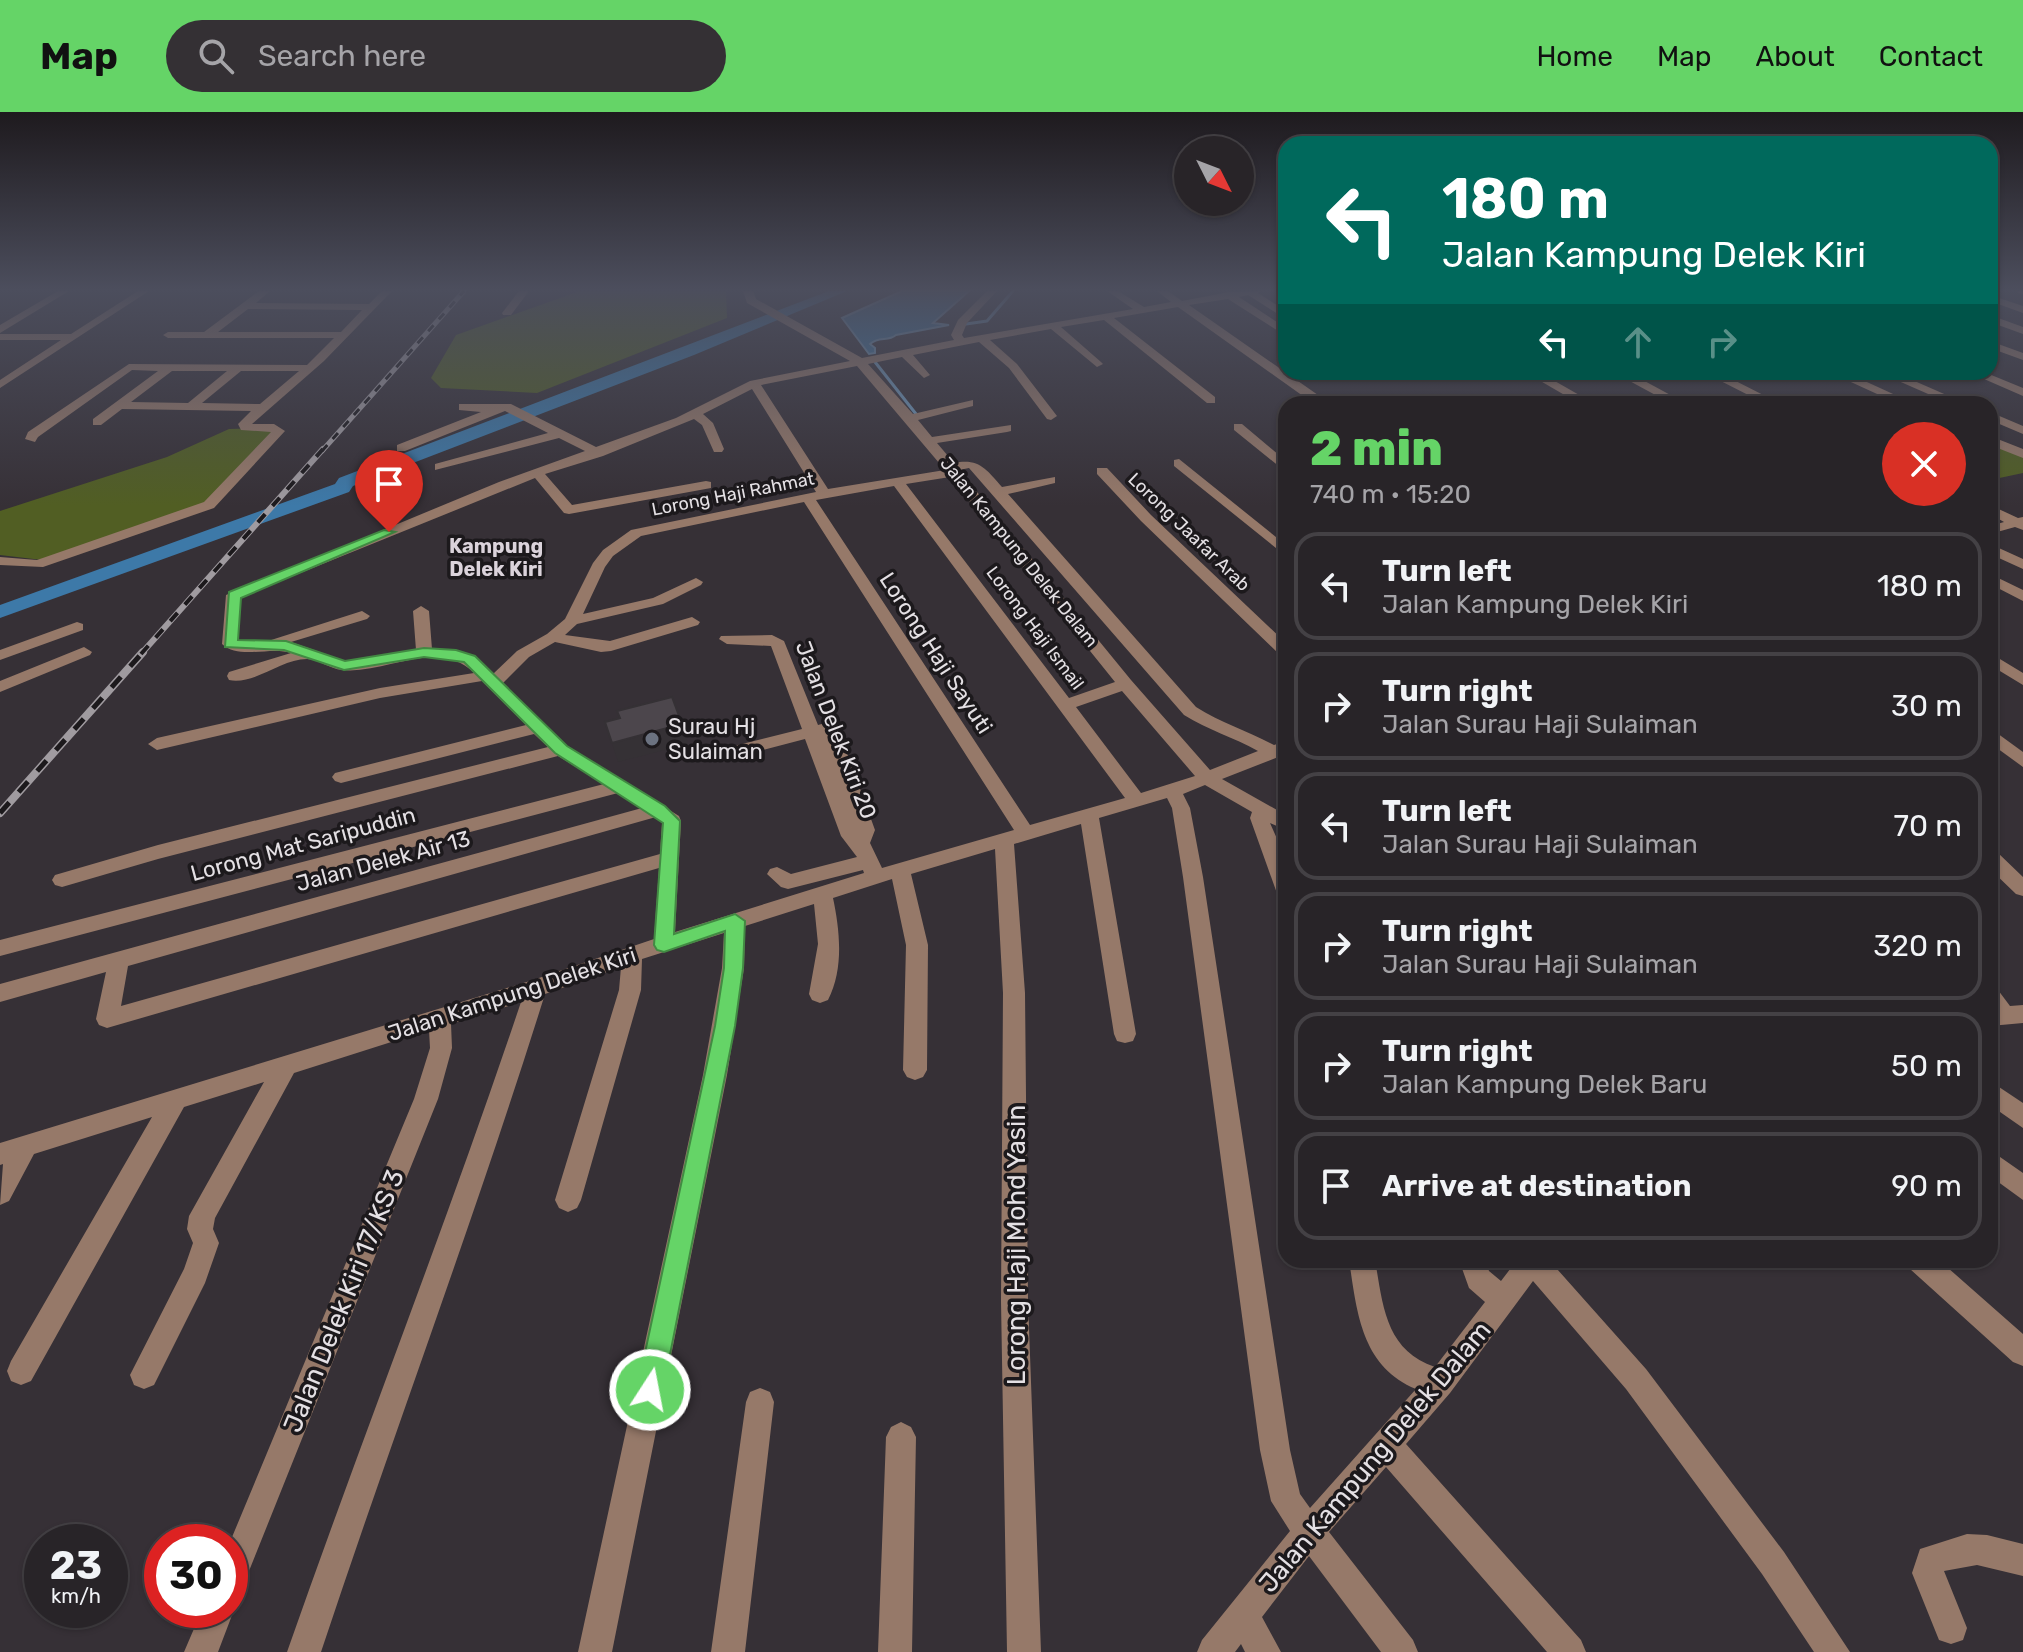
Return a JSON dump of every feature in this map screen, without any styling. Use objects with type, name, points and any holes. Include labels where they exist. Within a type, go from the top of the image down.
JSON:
[{"type":"street","points":[[0,385],[34,363]]},
{"type":"street","points":[[0,561],[38,564],[209,505],[274,438],[278,429],[245,427],[244,424],[312,363]]},
{"type":"street","points":[[664,945],[672,821],[659,810],[561,750],[469,659],[424,653],[344,666],[286,646],[230,644],[234,595],[695,414],[754,383],[850,363]]},
{"type":"street","name":"Jalan Kampung Delek Dalam","points":[[861,363],[920,416],[929,441],[955,468],[1125,684],[1208,779],[1278,818]]},
{"type":"street","points":[[914,363],[924,375]]},
{"type":"street","points":[[1009,363],[1051,416]]},
{"type":"street","points":[[1164,363],[1211,400]]},
{"type":"street","points":[[97,422],[170,367]]},
{"type":"street","points":[[190,407],[238,368]]},
{"type":"street","points":[[31,439],[32,435],[124,369],[307,368]]},
{"type":"street","points":[[1289,380],[1311,396]]},
{"type":"street","points":[[1546,380],[1574,396]]},
{"type":"street","points":[[1634,380],[1666,396]]},
{"type":"street","points":[[1726,380],[1758,396]]},
{"type":"street","points":[[1854,380],[1890,396]]},
{"type":"street","points":[[1903,380],[1942,396]]},
{"type":"street","points":[[1994,380],[2023,392]]},
{"type":"street","name":"Lorong Haji Sayuti","points":[[754,383],[816,496],[1014,836]]},
{"type":"street","points":[[1466,388],[1479,396]]},
{"type":"street","points":[[920,416],[969,403]]},
{"type":"street","points":[[119,405],[261,408]]},
{"type":"street","points":[[463,407],[492,410]]},
{"type":"street","points":[[401,448],[481,418],[501,407],[515,409],[598,453]]},
{"type":"street","points":[[695,414],[707,423],[718,449]]},
{"type":"street","points":[[1998,419],[2023,430]]},
{"type":"street","points":[[1238,427],[1278,461]]},
{"type":"street","points":[[929,441],[1007,428]]},
{"type":"street","points":[[440,467],[510,445],[560,434]]},
{"type":"street","points":[[1998,443],[2023,454]]},
{"type":"street","points":[[1179,463],[1278,545]]},
{"type":"street","points":[[955,468],[978,467],[1190,711],[1213,726],[1278,749]]},
{"type":"street","name":"Lorong Haji Rahmat","points":[[488,680],[572,621],[598,566],[624,539],[645,530],[955,468]]},
{"type":"street","name":"Lorong Jaafar Arab","points":[[1102,471],[1146,518],[1278,644]]},
{"type":"street","points":[[538,474],[569,510],[706,485]]},
{"type":"street","points":[[999,492],[1050,480]]},
{"type":"street","name":"Lorong Haji Ismail","points":[[897,481],[1068,704],[1137,801]]},
{"type":"street","points":[[1998,513],[2021,523]]},
{"type":"street","points":[[1998,528],[2021,523]]},
{"type":"street","points":[[1998,552],[2023,565]]},
{"type":"street","points":[[572,621],[658,601],[696,582]]},
{"type":"street","points":[[1998,582],[2023,596]]},
{"type":"street","points":[[421,611],[424,653]]},
{"type":"street","points":[[267,645],[362,616]]},
{"type":"street","points":[[553,637],[611,646],[692,622]]},
{"type":"street","points":[[0,655],[77,627]]},
{"type":"street","name":"Jalan Delek Kiri 20","points":[[727,639],[772,640],[778,644],[820,730],[867,853]]},
{"type":"street","points":[[0,687],[84,652]]},
{"type":"street","points":[[235,676],[308,653]]},
{"type":"street","points":[[1998,663],[2023,680]]},
{"type":"street","points":[[157,744],[380,693],[488,680]]},
{"type":"street","points":[[1068,704],[1125,684]]},
{"type":"street","points":[[341,777],[539,727]]},
{"type":"street","points":[[740,750],[820,730]]},
{"type":"street","points":[[1998,741],[2023,761]]},
{"type":"street","name":"Jalan Kampung Delek Kiri","points":[[0,1154],[285,1067],[440,1033],[536,988],[632,954],[822,895],[867,853],[900,870],[1173,791],[1278,749]]},
{"type":"street","points":[[62,880],[158,852],[561,750]]},
{"type":"street","name":"Lorong Mat Saripuddin","points":[[0,948],[618,787]]},
{"type":"street","points":[[1173,791],[1181,808],[1204,946],[1275,1450],[1286,1501],[1401,1652]]},
{"type":"street","points":[[1262,809],[1259,818],[1278,863]]},
{"type":"street","name":"Jalan Delek Air 13","points":[[0,993],[659,810]]},
{"type":"street","points":[[1089,815],[1125,1034]]},
{"type":"street","name":"Lorong Haji Mohd Yasin","points":[[1014,836],[1015,1341],[1024,1652]]},
{"type":"street","points":[[777,874],[788,882],[867,853]]},
{"type":"street","points":[[119,959],[107,1019],[671,858]]},
{"type":"street","points":[[1998,865],[2023,889]]},
{"type":"street","points":[[900,870],[917,945],[915,1070]]},
{"type":"street","points":[[820,994],[831,960],[830,928],[822,895]]},
{"type":"street","points":[[595,1652],[715,1075],[733,968],[735,921]]},
{"type":"street","points":[[568,1200],[630,990],[632,954]]},
{"type":"street","points":[[304,1652],[378,1435],[499,1103],[536,988]]},
{"type":"street","name":"Jalan Delek Kiri 17/KS 3","points":[[248,1536],[426,1099],[440,1033]]},
{"type":"street","points":[[144,1375],[196,1274],[206,1243],[200,1229],[202,1216],[285,1067]]},
{"type":"street","points":[[1998,1097],[2023,1117]]},
{"type":"street","points":[[21,1371],[139,1159],[176,1100]]},
{"type":"street","points":[[0,1193],[26,1146]]},
{"type":"street","points":[[1998,1168],[2023,1188]]},
{"type":"street","points":[[1364,1268],[1378,1342],[1398,1367],[1420,1378],[1440,1383]]},
{"type":"street","points":[[1475,1268],[1478,1279],[1504,1300]]},
{"type":"street","name":"Jalan Kampung Delek Dalam","points":[[1214,1652],[1310,1531],[1388,1446],[1440,1383],[1527,1268]]},
{"type":"street","points":[[1540,1268],[1636,1379],[1773,1563],[1833,1652]]},
{"type":"street","points":[[1928,1268],[2023,1352]]},
{"type":"street","points":[[728,1652],[760,1402]]},
{"type":"street","points":[[895,1652],[901,1437]]},
{"type":"street","points":[[1388,1446],[1569,1652]]},
{"type":"street","points":[[1951,1628],[1928,1573],[1931,1560],[1954,1550],[1978,1547],[2023,1560]]},
{"type":"street","points":[[1243,1617],[1264,1652]]},
{"type":"street","points":[[201,1652],[211,1628]]},
{"type":"green space","points":[[440,363],[613,363],[537,393],[441,388],[431,378]]},
{"type":"green space","points":[[229,429],[273,430],[274,434],[208,503],[42,560],[0,555],[0,511],[167,457]]},
{"type":"green space","points":[[1998,446],[2023,457],[2023,473],[1998,478]]},
{"type":"building","points":[[672,697],[682,724],[612,743],[605,722],[620,718],[617,711]]},
{"type":"waterway","points":[[0,612],[342,488],[346,482],[660,363]]},
{"type":"waterway","points":[[876,363],[916,414]]},
{"type":"railway","points":[[322,451],[400,363]]},
{"type":"railway","points":[[141,654],[323,449]]},
{"type":"railway","points":[[0,813],[143,652]]},
{"type":"place","name":"Surau Hj Sulaiman","points":[[652,739]]},
{"type":"district","name":"Kampung Delek Kiri","points":[[496,558]]},
{"type":"route","points":[[389,532],[234,595],[234,626],[230,644],[286,646],[344,666],[424,653],[469,659],[561,750],[672,821],[664,945],[735,921],[736,940],[725,1026],[650,1390]]}]
